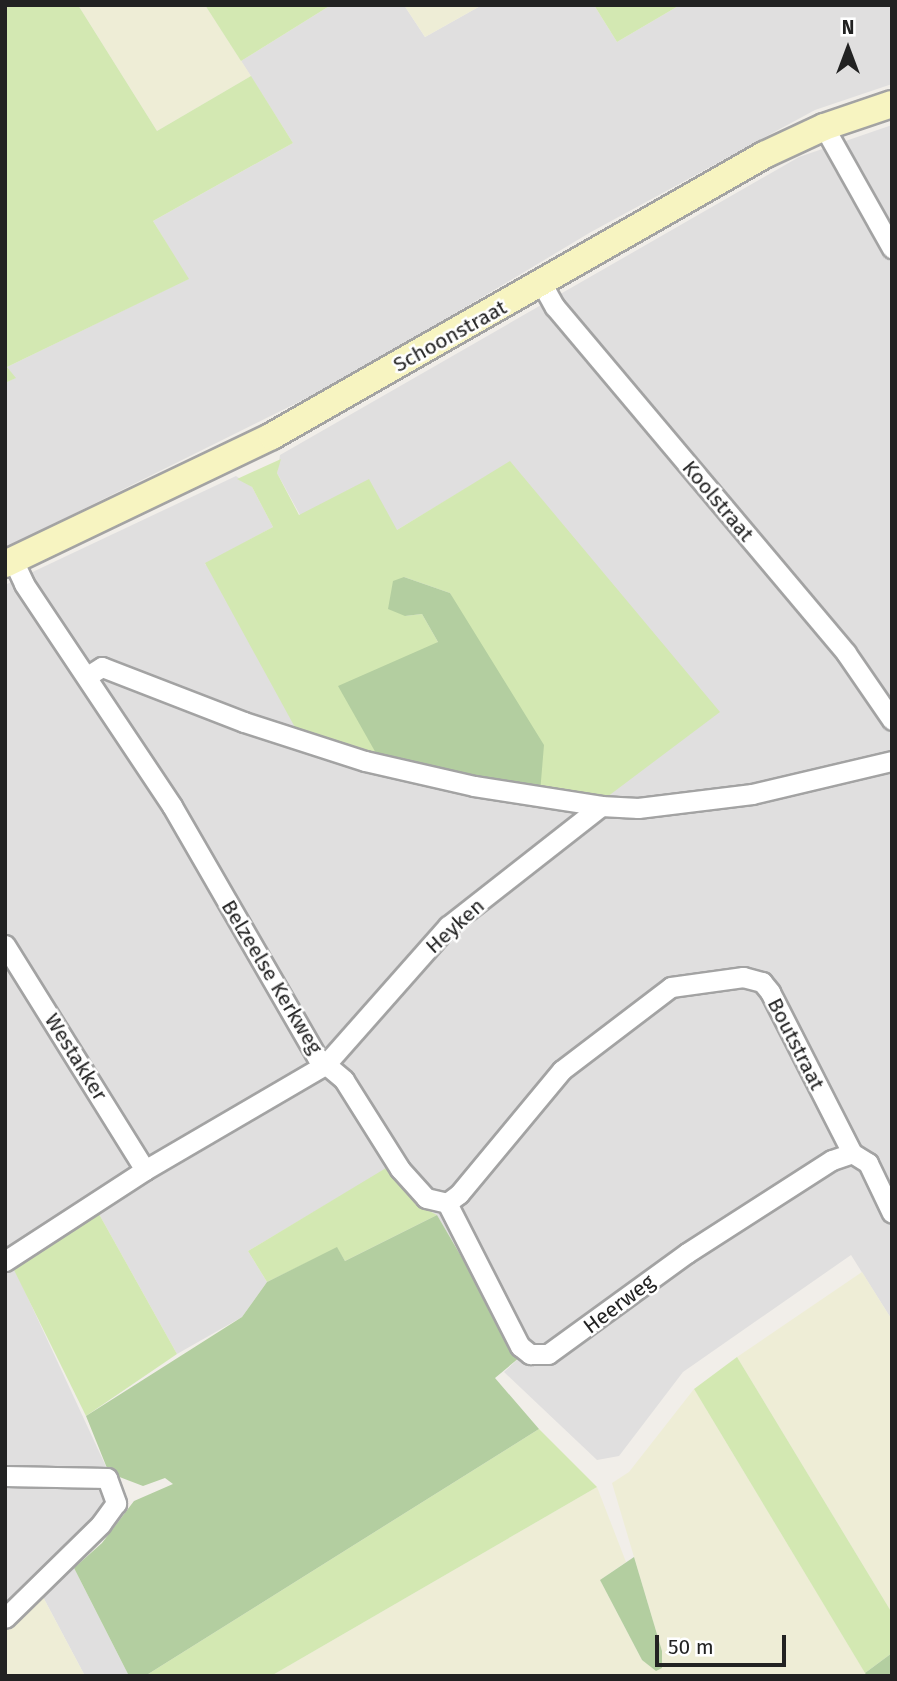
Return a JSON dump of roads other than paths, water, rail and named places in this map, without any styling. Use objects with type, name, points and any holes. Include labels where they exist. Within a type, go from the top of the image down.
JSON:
[{"type":"street","name":"Schoonstraat","points":[[9,562],[272,436],[754,161],[824,127],[892,104]]},
{"type":"street","points":[[824,127],[892,248]]},
{"type":"street","name":"Koolstraat","points":[[542,284],[555,307],[846,653],[892,720]]},
{"type":"street","name":"Belzeelse Kerkweg","points":[[5,1261],[145,1170],[325,1065],[172,806],[89,675],[9,562]]},
{"type":"street","points":[[89,675],[102,667],[267,731],[365,761],[474,786],[601,806],[638,808],[752,794],[892,761]]},
{"type":"street","name":"Heyken","points":[[325,1065],[448,926],[601,806]]},
{"type":"street","name":"Westakker","points":[[5,945],[145,1170]]},
{"type":"street","name":"Boutstraat","points":[[447,1203],[459,1194],[574,1059],[671,987],[743,976],[762,982],[769,992],[852,1153],[867,1163],[892,1213]]},
{"type":"street","points":[[325,1065],[344,1080],[416,1189],[426,1198],[447,1203]]},
{"type":"street","name":"Heerweg","points":[[447,1203],[520,1346],[530,1354],[548,1354],[687,1253],[832,1160],[852,1153]]},
{"type":"street","points":[[5,1476],[107,1478],[116,1503],[101,1524],[5,1618]]}]
